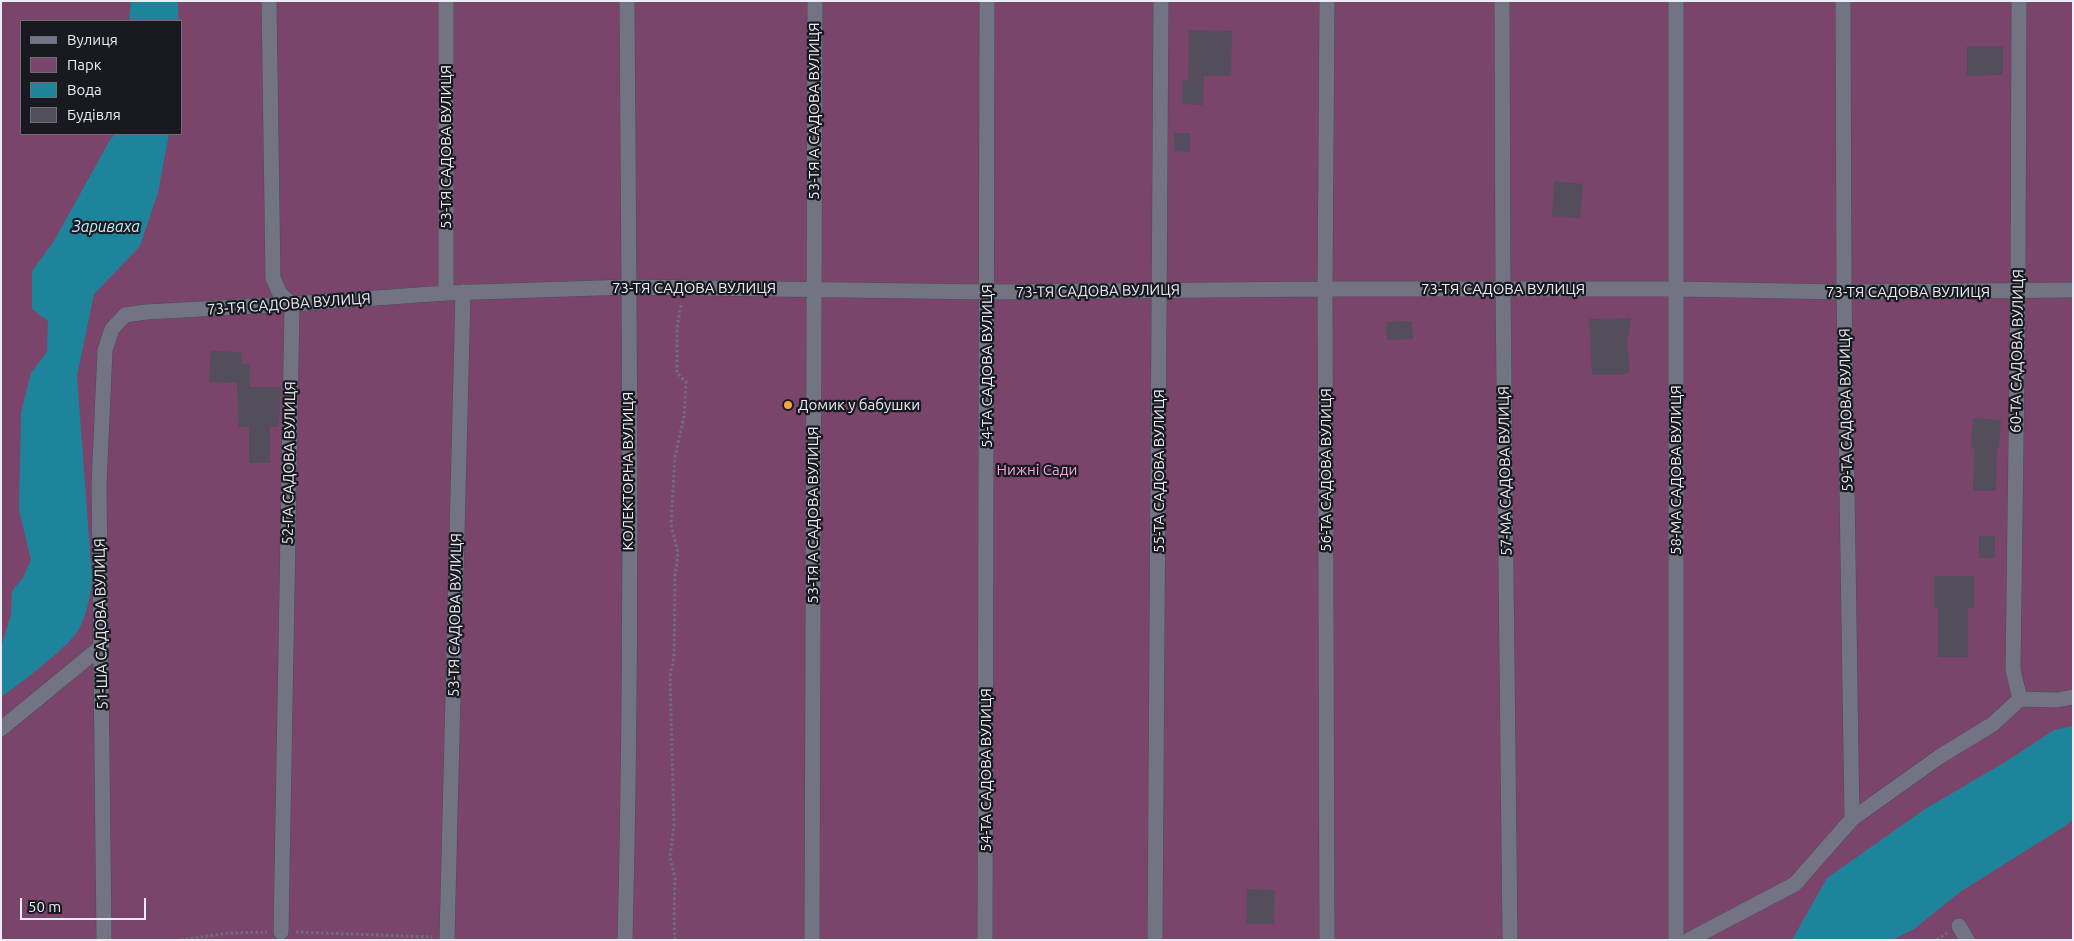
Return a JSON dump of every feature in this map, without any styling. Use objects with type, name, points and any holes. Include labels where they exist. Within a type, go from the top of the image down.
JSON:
[{"type":"street","points":[[269,1],[273,278],[280,294],[292,304]]},
{"type":"street","name":"53-ТЯ САДОВА ВУЛИЦЯ","points":[[446,1],[446,293]]},
{"type":"street","name":"КОЛЕКТОРНА ВУЛИЦЯ","points":[[626,940],[629,287],[627,1]]},
{"type":"street","name":"53-ТЯ А САДОВА ВУЛИЦЯ","points":[[812,940],[815,1]]},
{"type":"street","name":"54-ТА САДОВА ВУЛИЦЯ","points":[[985,940],[988,292],[987,1]]},
{"type":"street","name":"55-ТА САДОВА ВУЛИЦЯ","points":[[1155,940],[1161,1]]},
{"type":"street","name":"56-ТА САДОВА ВУЛИЦЯ","points":[[1327,1],[1325,289],[1327,940]]},
{"type":"street","name":"57-МА САДОВА ВУЛИЦЯ","points":[[1502,1],[1510,940]]},
{"type":"street","name":"58-МА САДОВА ВУЛИЦЯ","points":[[1676,1],[1676,940]]},
{"type":"street","name":"59-ТА САДОВА ВУЛИЦЯ","points":[[1843,1],[1844,292],[1852,819]]},
{"type":"street","name":"60-ТА САДОВА ВУЛИЦЯ","points":[[2019,1],[2018,291],[2013,670],[2020,700]]},
{"type":"street","name":"73-ТЯ САДОВА ВУЛИЦЯ","points":[[125,315],[146,312],[463,292],[629,287],[988,292],[1325,289],[1676,289],[1844,292],[2073,290]]},
{"type":"street","name":"53-ТЯ САДОВА ВУЛИЦЯ","points":[[447,938],[463,292]]},
{"type":"street","name":"52-ГА САДОВА ВУЛИЦЯ","points":[[281,932],[292,304]]},
{"type":"street","name":"51-ША САДОВА ВУЛИЦЯ","points":[[104,940],[99,485],[105,350],[112,329],[125,315]]},
{"type":"street","points":[[1,729],[102,646]]},
{"type":"street","points":[[1689,940],[1795,884],[1852,819],[1939,757],[1993,724],[2020,700],[2057,700],[2073,697]]},
{"type":"street","points":[[1959,926],[1967,940]]},
{"type":"path","points":[[675,940],[676,878],[670,857],[674,825],[670,677],[674,656],[675,575],[678,554],[671,524],[675,456],[684,417],[686,382],[677,373],[677,328],[684,287]]},
{"type":"path","points":[[181,940],[228,933],[281,932],[447,938]]},
{"type":"green space","name":"Нижні Сади","points":[[1,1],[2073,1],[2073,940],[1,940]]},
{"type":"water","points":[[131,1],[178,1],[178,20],[129,20]]},
{"type":"water","name":"Зариваха","points":[[114,135],[169,135],[158,192],[140,246],[94,294],[77,376],[92,578],[90,597],[80,627],[67,644],[1,697],[1,647],[11,615],[12,591],[23,578],[31,560],[19,510],[21,413],[31,373],[47,352],[48,321],[32,309],[32,271],[54,241]]},
{"type":"water","points":[[2073,726],[2073,819],[2065,826],[1960,892],[1914,929],[1892,940],[1792,940],[1827,878],[1925,809],[2007,761],[2054,730]]},
{"type":"building","points":[[1189,30],[1232,31],[1231,76],[1204,76],[1203,105],[1182,104],[1183,80],[1188,81]]},
{"type":"building","points":[[1967,46],[2003,46],[2003,75],[1967,76]]},
{"type":"building","points":[[1174,133],[1190,133],[1190,152],[1174,151]]},
{"type":"building","points":[[1554,181],[1583,184],[1580,219],[1552,216]]},
{"type":"building","points":[[1631,318],[1627,344],[1630,371],[1624,375],[1592,375],[1589,319]]},
{"type":"building","points":[[1412,321],[1413,339],[1387,340],[1386,322]]},
{"type":"building","points":[[211,351],[242,352],[242,364],[250,364],[250,387],[281,387],[279,427],[270,427],[270,463],[249,463],[249,427],[238,427],[237,383],[209,382]]},
{"type":"building","points":[[1973,418],[2001,420],[1999,449],[1997,449],[1996,491],[1973,491],[1974,447],[1971,447]]},
{"type":"building","points":[[1979,536],[1995,536],[1995,558],[1979,558]]},
{"type":"building","points":[[1934,576],[1974,576],[1974,608],[1968,608],[1968,657],[1938,657],[1938,608],[1934,608]]},
{"type":"building","points":[[1247,889],[1275,890],[1274,924],[1246,924]]},
{"type":"place","name":"Домик у бабушки","points":[[788,405]]}]
